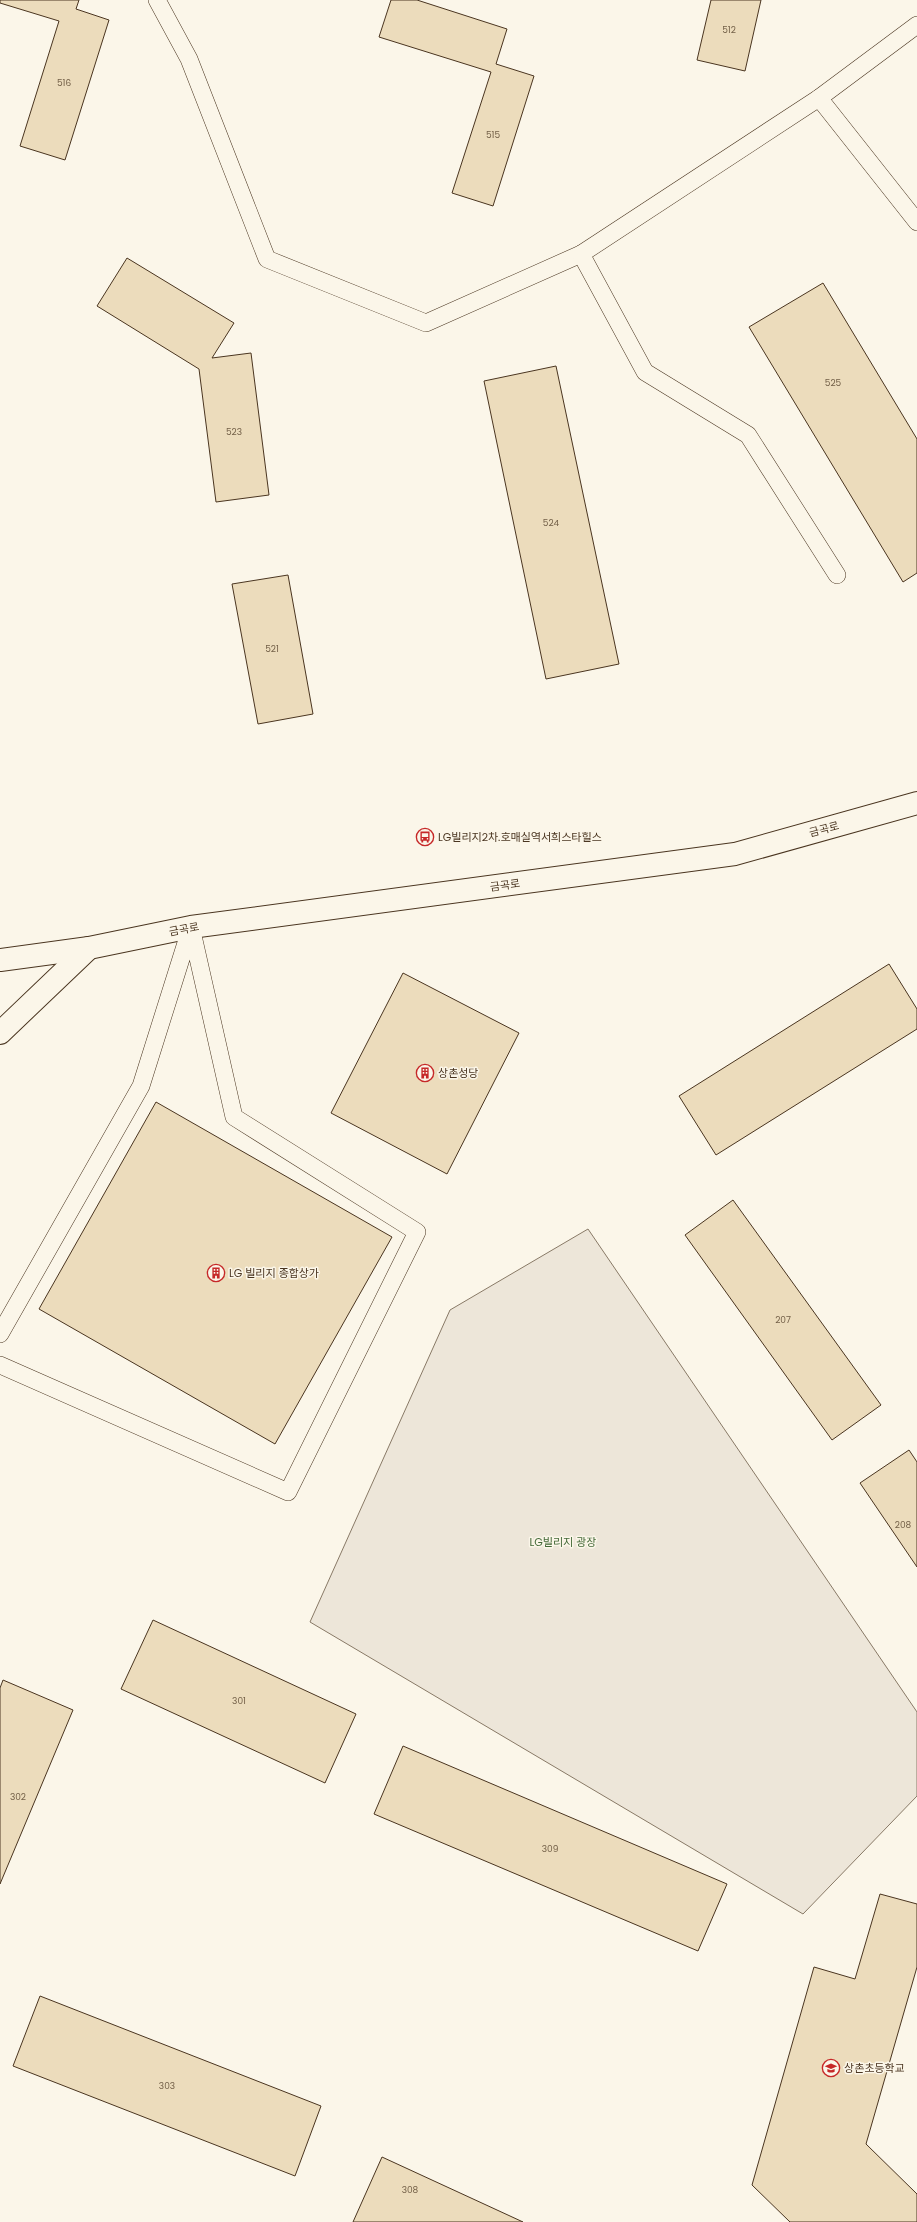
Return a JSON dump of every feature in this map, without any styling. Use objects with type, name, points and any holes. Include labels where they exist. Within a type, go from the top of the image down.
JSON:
[{"type":"main road","name":"금곡로","points":[[0,960],[89,948],[191,927],[735,854],[917,803]]},
{"type":"main road","points":[[0,1032],[89,948]]},
{"type":"lane","points":[[157,0],[189,59],[267,259],[426,323],[581,254],[819,98],[917,25]]},
{"type":"lane","points":[[819,98],[917,222]]},
{"type":"lane","points":[[581,254],[645,372],[748,435],[836,575]]},
{"type":"lane","points":[[0,1334],[141,1086],[191,927]]},
{"type":"lane","points":[[0,1365],[288,1492],[417,1232],[234,1117],[191,927]]},
{"type":"green space","name":"LG빌리지 광장","points":[[588,1229],[917,1712],[917,1796],[803,1914],[310,1622],[450,1310]]},
{"type":"building","points":[[0,0],[79,0],[76,9],[109,20],[65,160],[20,146],[59,21],[0,3]]},
{"type":"building","points":[[391,0],[417,0],[507,29],[496,64],[534,76],[493,206],[452,193],[491,72],[379,37]]},
{"type":"building","points":[[711,0],[761,0],[745,71],[697,60]]},
{"type":"building","points":[[127,258],[234,323],[212,358],[251,353],[269,495],[216,502],[199,369],[97,306]]},
{"type":"building","points":[[823,283],[917,439],[917,573],[903,582],[749,327]]},
{"type":"building","points":[[556,366],[619,664],[546,679],[484,381]]},
{"type":"building","points":[[288,575],[313,714],[258,724],[232,584]]},
{"type":"building","points":[[889,964],[917,1009],[917,1029],[716,1155],[679,1096]]},
{"type":"building","name":"상촌성당","points":[[403,973],[519,1033],[447,1174],[331,1113]]},
{"type":"building","name":"LG 빌리지 종합상가","points":[[156,1102],[392,1237],[275,1444],[39,1309]]},
{"type":"building","points":[[733,1200],[881,1405],[832,1440],[685,1235]]},
{"type":"building","points":[[909,1450],[917,1462],[917,1567],[860,1483]]},
{"type":"building","points":[[153,1620],[356,1714],[325,1783],[121,1689]]},
{"type":"building","points":[[3,1680],[73,1710],[0,1884],[0,1688]]},
{"type":"building","points":[[403,1746],[727,1884],[698,1951],[374,1814]]},
{"type":"building","name":"상촌초등학교","points":[[880,1894],[917,1904],[917,1967],[866,2144],[917,2194],[917,2222],[790,2222],[752,2185],[814,1967],[855,1979]]},
{"type":"building","points":[[40,1996],[321,2106],[295,2176],[13,2066]]},
{"type":"building","points":[[382,2157],[523,2222],[353,2222]]},
{"type":"place","name":"LG빌리지2차.호매실역서희스타힐스","points":[[425,837]]},
{"type":"place","name":"상촌성당","points":[[425,1073]]},
{"type":"place","name":"LG 빌리지 종합상가","points":[[216,1273]]},
{"type":"place","name":"상촌초등학교","points":[[831,2068]]}]
